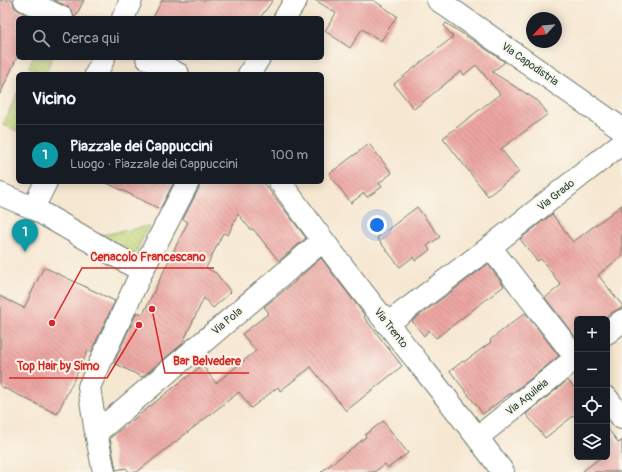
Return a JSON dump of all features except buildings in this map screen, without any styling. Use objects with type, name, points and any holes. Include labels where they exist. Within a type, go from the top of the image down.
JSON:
[{"type":"street","points":[[25,0],[58,16]]},
{"type":"street","points":[[124,16],[131,0]]},
{"type":"street","points":[[286,16],[296,0]]},
{"type":"street","name":"Via Capodistria","points":[[438,0],[622,129]]},
{"type":"street","points":[[97,72],[103,60]]},
{"type":"street","points":[[151,60],[174,72]]},
{"type":"street","points":[[250,72],[258,60]]},
{"type":"street","name":"Via Grado","points":[[387,324],[490,247],[622,143]]},
{"type":"street","points":[[33,208],[45,184]]},
{"type":"street","points":[[104,472],[89,387],[142,271],[187,184]]},
{"type":"street","name":"Via Trento","points":[[281,184],[322,240],[478,437],[503,472]]},
{"type":"street","points":[[0,194],[33,208],[142,271]]},
{"type":"street","name":"Via Pola","points":[[96,433],[322,240]]},
{"type":"street","points":[[490,247],[574,354]]},
{"type":"street","points":[[610,331],[622,321]]},
{"type":"street","name":"Via Aquileia","points":[[478,437],[574,360]]},
{"type":"street","points":[[610,402],[622,418]]},
{"type":"green space","points":[[32,60],[51,60],[46,72],[40,72],[29,67]]},
{"type":"green space","points":[[16,96],[16,130],[3,125]]},
{"type":"green space","points":[[149,226],[134,256],[97,236]]},
{"type":"place","name":"Piazzale dei Cappuccini","points":[[25,252]]},
{"type":"place","name":"Bar Belvedere","points":[[152,309]]},
{"type":"place","name":"Cenacolo Francescano","points":[[52,323]]},
{"type":"place","name":"Top Hair by Simo","points":[[139,325]]}]
